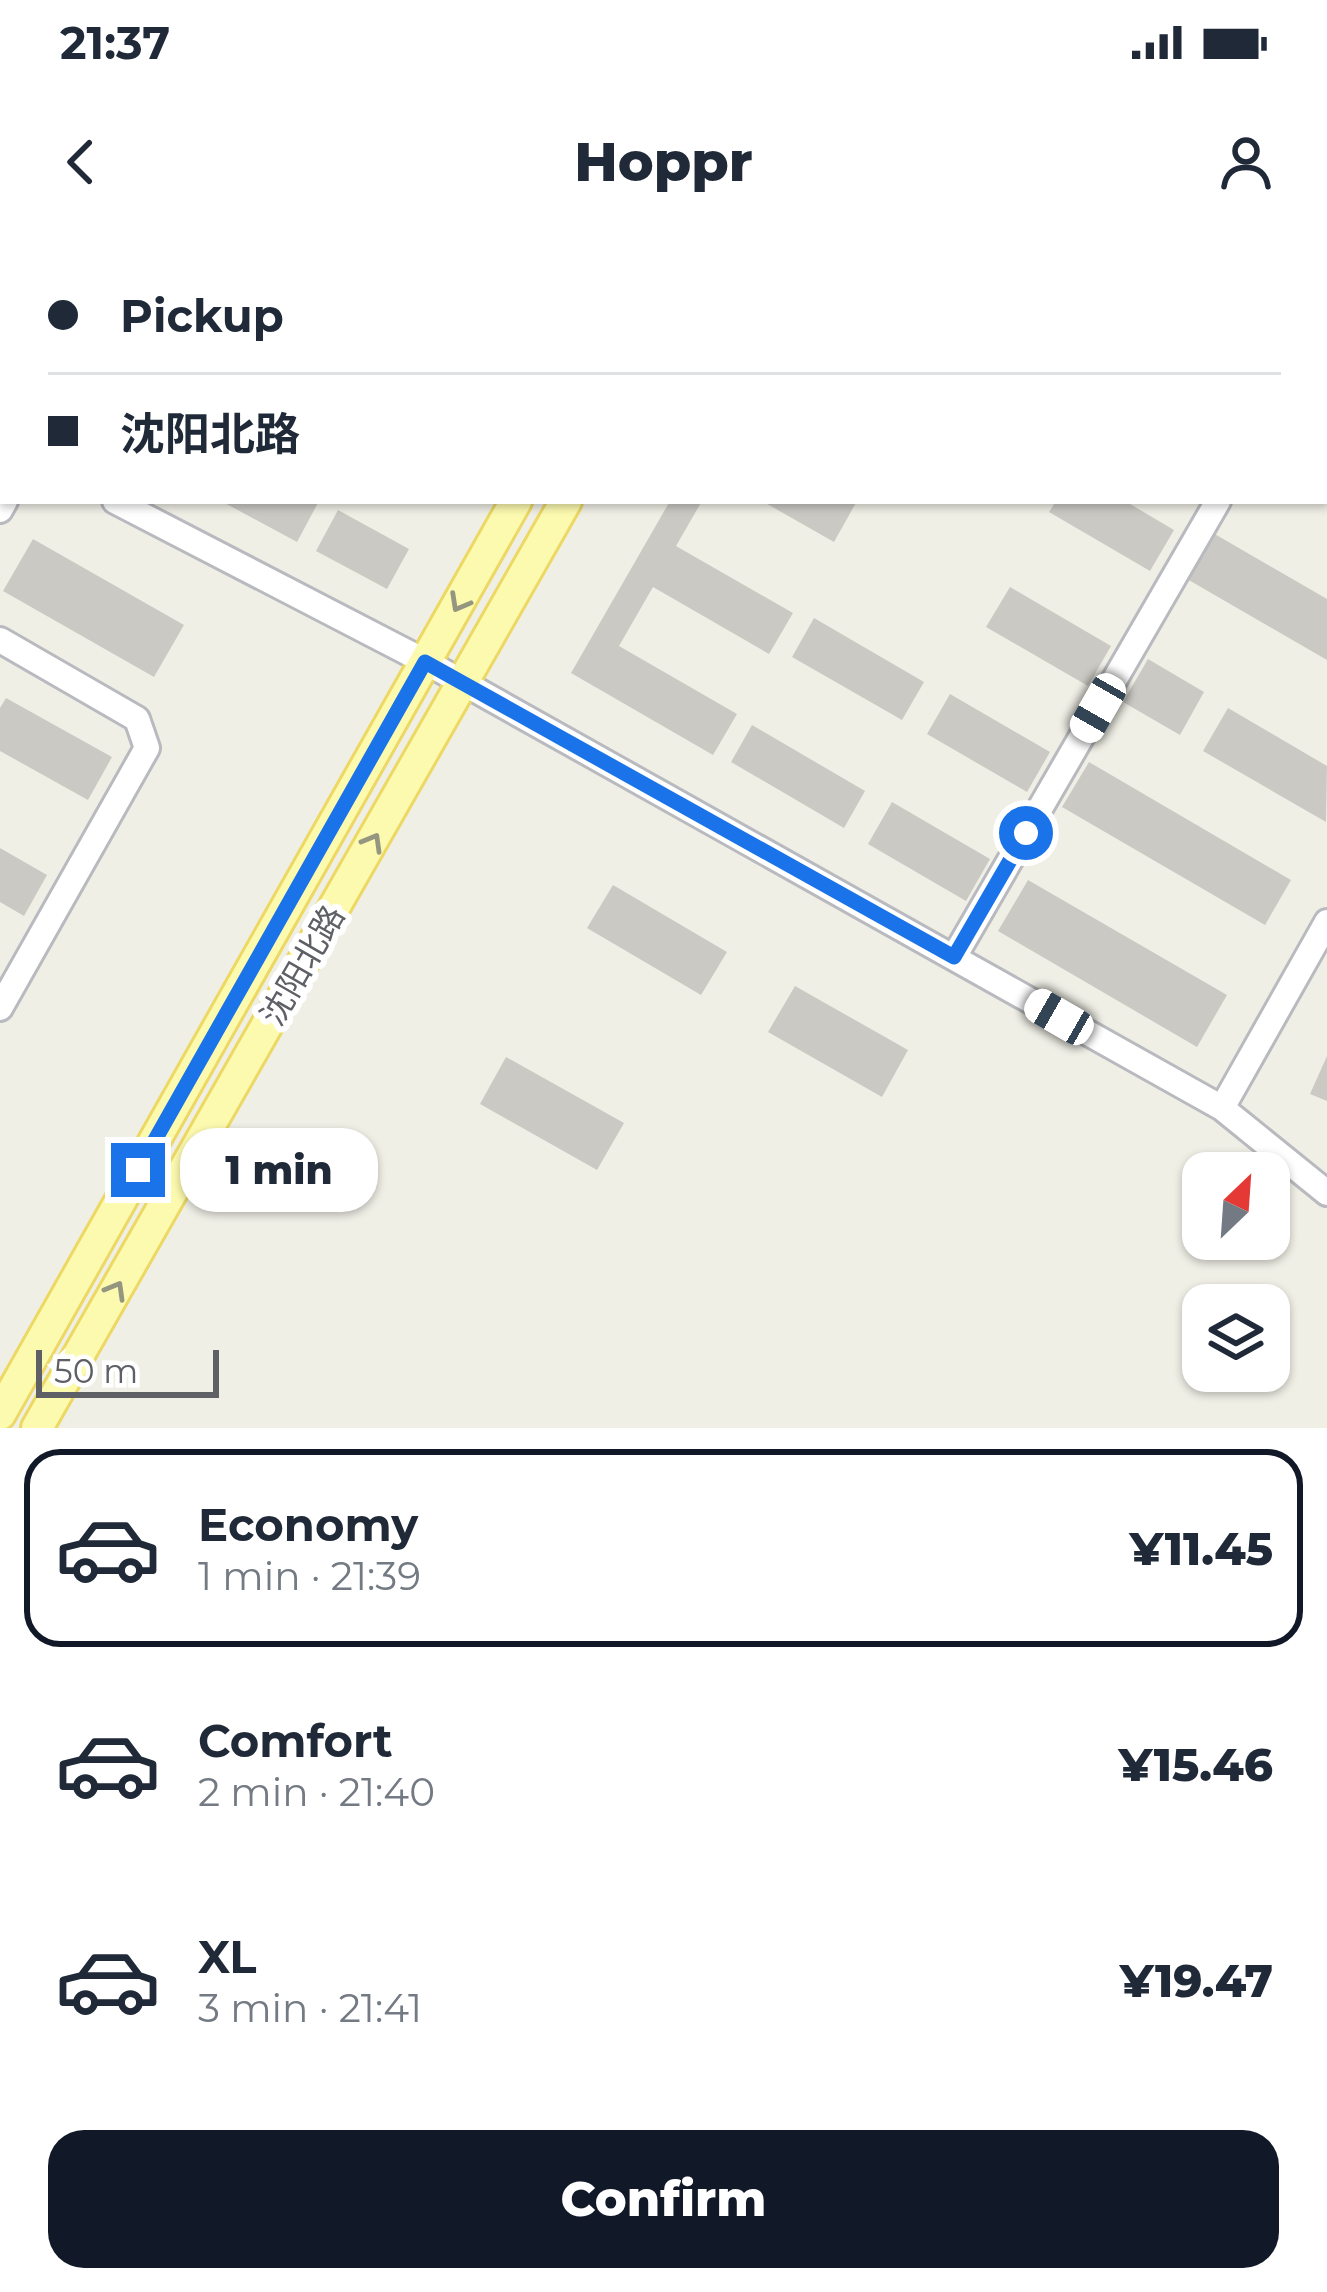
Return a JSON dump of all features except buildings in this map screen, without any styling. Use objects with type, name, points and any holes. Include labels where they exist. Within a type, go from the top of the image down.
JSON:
[{"type":"main road","name":"沈阳北路","points":[[0,1414],[514,504]]},
{"type":"main road","name":"沈阳北路","points":[[37,1428],[564,504]]},
{"type":"street","points":[[121,504],[425,662],[1222,1108],[1327,1193]]},
{"type":"street","points":[[954,957],[1216,504]]},
{"type":"street","points":[[0,640],[137,718],[147,748],[0,1008]]},
{"type":"street","points":[[1222,1108],[1327,922]]},
{"type":"route","points":[[138,1170],[425,662],[954,957],[1026,833]]}]
